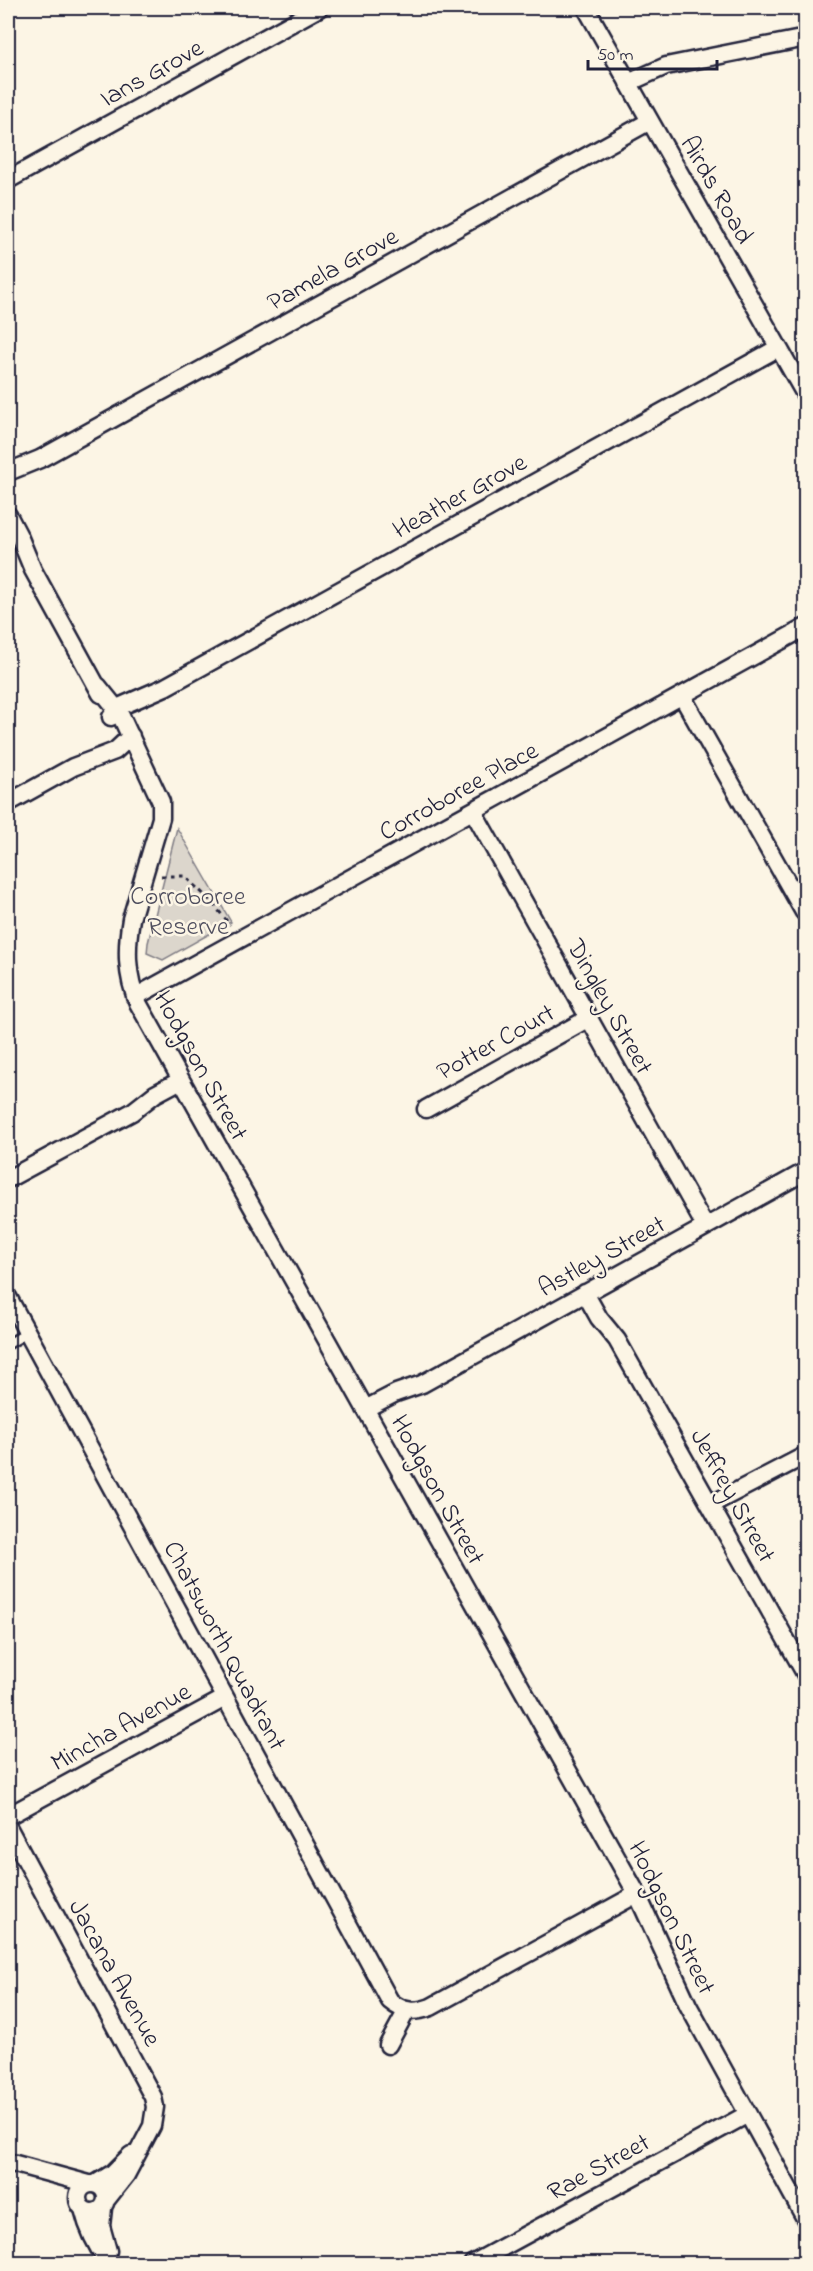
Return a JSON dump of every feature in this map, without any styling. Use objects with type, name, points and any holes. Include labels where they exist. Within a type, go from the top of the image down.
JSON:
[{"type":"street","name":"Ians Grove","points":[[8,180],[319,8]]},
{"type":"street","name":"Airds Road","points":[[586,8],[806,396]]},
{"type":"street","points":[[628,83],[666,66],[806,38]]},
{"type":"street","name":"Pamela Grove","points":[[8,482],[40,459],[650,121]]},
{"type":"street","name":"Heather Grove","points":[[117,714],[130,701],[165,687],[778,348]]},
{"type":"street","name":"Pamela Grove","points":[[8,472],[40,459]]},
{"type":"street","name":"Hodgson Street","points":[[8,515],[10,540],[33,570],[98,686],[117,714],[126,739],[159,795],[161,810],[128,936],[128,964],[135,997],[637,1894],[688,2005],[806,2220]]},
{"type":"street","name":"Corroboree Place","points":[[135,997],[806,627]]},
{"type":"street","points":[[682,696],[804,912]]},
{"type":"street","points":[[8,802],[73,767],[115,751],[126,739]]},
{"type":"street","name":"Dingley Street","points":[[473,811],[705,1226]]},
{"type":"street","name":"Potter Court","points":[[426,1109],[589,1018]]},
{"type":"street","points":[[8,1179],[132,1112],[160,1103],[183,1085]]},
{"type":"street","name":"Astley Street","points":[[367,1414],[400,1401],[422,1384],[806,1171]]},
{"type":"street","name":"Jeffrey Street","points":[[590,1290],[608,1313],[617,1340],[806,1675]]},
{"type":"street","name":"Chatsworth Quadrant","points":[[8,1297],[386,1996],[395,2005],[407,2010]]},
{"type":"street","points":[[710,1504],[806,1455]]},
{"type":"street","name":"Mincha Avenue","points":[[8,1816],[225,1698]]},
{"type":"street","name":"Jacana Avenue","points":[[8,1827],[153,2097],[154,2117],[141,2146],[126,2175],[105,2204]]},
{"type":"street","points":[[388,2045],[407,2010],[416,2011],[431,2007],[637,1894]]},
{"type":"street","name":"Rae Street","points":[[472,2264],[748,2114]]},
{"type":"street","name":"Jacana Avenue","points":[[86,2194],[113,2173],[141,2146]]},
{"type":"street","points":[[8,2162],[33,2170],[86,2194],[102,2188],[105,2204],[103,2238],[111,2264]]},
{"type":"street","points":[[86,2194],[91,2213],[105,2204]]},
{"type":"street","points":[[86,2194],[87,2228],[98,2248],[111,2264]]},
{"type":"lane","points":[[8,1344],[27,1333]]},
{"type":"path","points":[[161,876],[184,876],[212,901],[231,926]]},
{"type":"green space","name":"Corroboree Reserve","points":[[177,828],[231,922],[163,960],[147,953],[148,943]]}]
